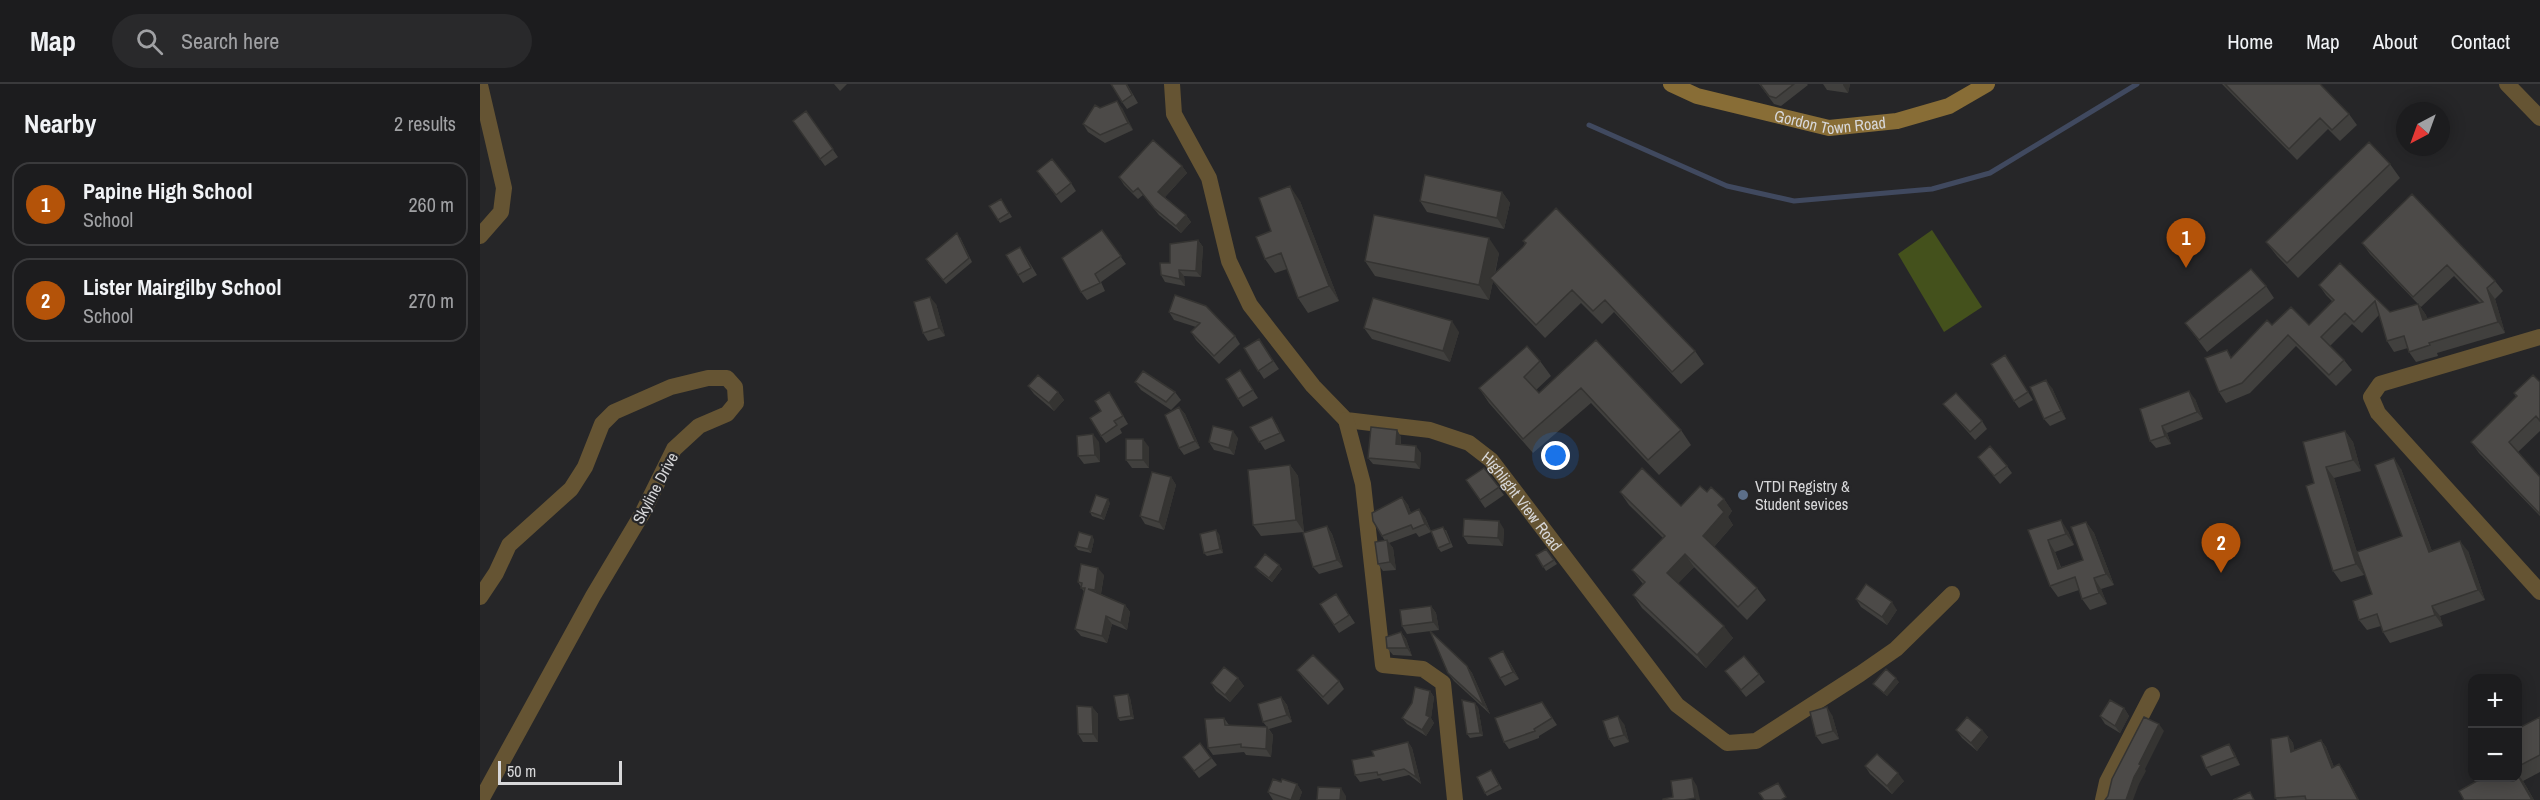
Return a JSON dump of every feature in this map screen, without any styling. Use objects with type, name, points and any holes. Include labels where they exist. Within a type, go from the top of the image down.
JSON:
[{"type":"main road","name":"Gordon Town Road","points":[[1671,84],[1696,96],[1828,128],[1897,121],[1949,106],[1987,84]]},
{"type":"street","points":[[1172,84],[1174,114],[1209,178],[1229,261],[1250,305],[1313,386],[1346,420],[1363,484],[1383,665],[1423,669],[1443,683],[1455,800]]},
{"type":"street","points":[[2507,84],[2540,118]]},
{"type":"street","points":[[480,85],[504,188],[501,212],[480,236]]},
{"type":"street","points":[[2540,337],[2380,384],[2372,397],[2378,413],[2540,592]]},
{"type":"street","name":"Skyline Drive","points":[[480,597],[496,573],[510,545],[572,489],[585,467],[602,423],[614,412],[672,387],[708,378],[727,378],[735,387],[736,403],[727,414],[699,426],[674,449],[642,514],[593,596],[482,800]]},
{"type":"street","name":"Highlight View Road","points":[[1346,420],[1430,430],[1468,443],[1491,460],[1677,705],[1727,743],[1756,741],[1860,674],[1896,649],[1952,594]]},
{"type":"street","points":[[2103,800],[2107,782],[2152,695]]},
{"type":"green space","points":[[1932,230],[1982,307],[1944,332],[1898,254]]},
{"type":"building","points":[[1111,84],[1126,84],[1132,95],[1122,102]]},
{"type":"building","points":[[1760,84],[1794,84],[1776,98],[1769,96]]},
{"type":"building","points":[[2225,84],[2320,84],[2349,114],[2332,130],[2320,118],[2289,149]]},
{"type":"building","points":[[1117,101],[1128,123],[1100,135],[1083,124],[1095,105],[1100,108]]},
{"type":"building","points":[[806,111],[833,149],[820,159],[793,121]]},
{"type":"building","points":[[1153,140],[1182,166],[1158,192],[1186,215],[1176,226],[1154,208],[1138,188],[1133,192],[1119,177]]},
{"type":"building","points":[[2369,142],[2390,164],[2287,263],[2266,242]]},
{"type":"building","points":[[1052,159],[1071,183],[1056,195],[1037,171]]},
{"type":"building","points":[[1425,175],[1502,192],[1497,218],[1420,201]]},
{"type":"building","points":[[1290,186],[1329,286],[1298,298],[1281,253],[1265,259],[1256,237],[1271,231],[1259,198]]},
{"type":"building","points":[[2412,194],[2495,281],[2487,288],[2498,322],[2429,343],[2430,345],[2409,352],[2404,336],[2387,341],[2375,301],[2354,322],[2345,313],[2321,337],[2344,360],[2329,375],[2288,335],[2242,383],[2219,392],[2205,358],[2227,350],[2231,358],[2267,320],[2272,325],[2291,307],[2309,325],[2334,300],[2319,285],[2340,263],[2390,312],[2418,304],[2423,320],[2483,302],[2447,265],[2413,297],[2362,243]]},
{"type":"building","points":[[1001,199],[1009,213],[998,220],[989,206]]},
{"type":"building","points":[[1556,208],[1695,351],[1672,372],[1605,300],[1593,311],[1572,290],[1536,325],[1490,278],[1523,247],[1526,243],[1523,241]]},
{"type":"building","points":[[1374,215],[1489,238],[1479,285],[1365,261]]},
{"type":"building","points":[[1102,230],[1121,256],[1095,274],[1100,283],[1081,292],[1062,258]]},
{"type":"building","points":[[957,233],[969,258],[943,280],[926,259]]},
{"type":"building","points":[[1198,240],[1196,271],[1179,270],[1180,279],[1161,275],[1160,263],[1170,263],[1170,244]]},
{"type":"building","points":[[1020,247],[1031,268],[1018,275],[1006,255]]},
{"type":"building","points":[[2251,269],[2266,286],[2199,340],[2185,323]]},
{"type":"building","points":[[1175,295],[1206,306],[1235,336],[1214,356],[1191,332],[1200,323],[1169,312]]},
{"type":"building","points":[[930,297],[939,328],[923,333],[914,302]]},
{"type":"building","points":[[1373,298],[1452,321],[1443,351],[1364,328]]},
{"type":"building","points":[[1259,339],[1273,361],[1258,371],[1244,348]]},
{"type":"building","points":[[1596,340],[1681,430],[1648,460],[1581,388],[1523,439],[1479,388],[1527,346],[1540,361],[1524,377],[1539,393]]},
{"type":"building","points":[[2005,355],[2028,392],[2014,401],[1991,364]]},
{"type":"building","points":[[1240,370],[1253,390],[1238,399],[1226,379]]},
{"type":"building","points":[[1143,371],[1175,392],[1166,402],[1135,382]]},
{"type":"building","points":[[1038,375],[1058,392],[1049,403],[1028,386]]},
{"type":"building","points":[[2533,375],[2540,382],[2540,421],[2536,416],[2509,442],[2540,477],[2540,514],[2471,442],[2517,396],[2514,393]]},
{"type":"building","points":[[2046,380],[2061,411],[2044,419],[2030,387]]},
{"type":"building","points":[[2189,391],[2197,412],[2162,426],[2165,436],[2150,441],[2140,409]]},
{"type":"building","points":[[1109,392],[1123,416],[1114,421],[1117,425],[1101,436],[1090,418],[1101,411],[1095,401]]},
{"type":"building","points":[[1956,393],[1982,421],[1970,432],[1943,404]]},
{"type":"building","points":[[1179,407],[1195,441],[1179,448],[1165,415]]},
{"type":"building","points":[[1272,417],[1280,433],[1259,442],[1250,427]]},
{"type":"building","points":[[1213,426],[1233,431],[1229,448],[1209,442]]},
{"type":"building","points":[[1371,427],[1397,430],[1396,444],[1416,446],[1415,462],[1368,458]]},
{"type":"building","points":[[2345,431],[2353,460],[2326,467],[2356,564],[2333,571],[2306,486],[2314,483],[2303,442]]},
{"type":"building","points":[[1093,434],[1095,455],[1078,456],[1077,436]]},
{"type":"building","points":[[1126,439],[1143,439],[1143,460],[1126,460]]},
{"type":"building","points":[[1990,446],[2007,466],[1994,476],[1978,457]]},
{"type":"building","points":[[2394,458],[2429,552],[2460,541],[2478,590],[2432,606],[2435,615],[2383,632],[2377,614],[2359,620],[2353,601],[2372,594],[2357,552],[2402,536],[2375,465]]},
{"type":"building","points":[[1290,465],[1296,520],[1253,525],[1248,470]]},
{"type":"building","points":[[1484,468],[1499,487],[1480,500],[1466,480]]},
{"type":"building","points":[[1642,468],[1681,506],[1700,486],[1707,492],[1711,487],[1724,499],[1718,505],[1724,512],[1703,536],[1757,588],[1738,607],[1685,554],[1667,573],[1724,626],[1697,655],[1633,595],[1645,582],[1632,570],[1665,536],[1620,492]]},
{"type":"building","points":[[1152,472],[1171,477],[1159,522],[1140,516]]},
{"type":"building","points":[[1096,495],[1108,499],[1101,516],[1090,512]]},
{"type":"building","points":[[1402,497],[1409,514],[1419,509],[1425,524],[1413,529],[1411,525],[1382,536],[1373,521],[1372,513]]},
{"type":"building","points":[[1464,519],[1499,521],[1498,538],[1463,536]]},
{"type":"building","points":[[2061,520],[2066,534],[2048,540],[2058,569],[2083,560],[2071,527],[2086,522],[2106,574],[2094,578],[2099,593],[2082,599],[2075,577],[2050,586],[2028,530]]},
{"type":"building","points":[[1327,526],[1337,560],[1313,567],[1303,533]]},
{"type":"building","points":[[1443,527],[1450,543],[1438,548],[1431,531]]},
{"type":"building","points":[[1216,530],[1220,549],[1204,553],[1200,534]]},
{"type":"building","points":[[1079,532],[1092,536],[1088,549],[1075,546]]},
{"type":"building","points":[[1387,540],[1390,562],[1378,564],[1375,542]]},
{"type":"building","points":[[1546,549],[1554,560],[1543,567],[1536,555]]},
{"type":"building","points":[[1265,554],[1279,565],[1269,578],[1255,567]]},
{"type":"building","points":[[1081,564],[1098,568],[1095,590],[1088,589],[1125,605],[1121,623],[1106,616],[1102,636],[1075,629],[1085,588],[1081,588],[1082,583],[1078,582]]},
{"type":"building","points":[[1866,584],[1892,602],[1882,617],[1856,599]]},
{"type":"building","points":[[1336,594],[1349,615],[1334,625],[1320,604]]},
{"type":"building","points":[[1431,606],[1433,622],[1402,626],[1400,610]]},
{"type":"building","points":[[1430,631],[1467,666],[1484,706],[1448,673]]},
{"type":"building","points":[[1401,632],[1407,648],[1387,648],[1386,637]]},
{"type":"building","points":[[1503,651],[1513,672],[1500,678],[1489,658]]},
{"type":"building","points":[[1313,655],[1339,681],[1323,697],[1297,670]]},
{"type":"building","points":[[1744,656],[1759,674],[1741,690],[1725,671]]},
{"type":"building","points":[[1224,667],[1238,678],[1225,695],[1211,683]]},
{"type":"building","points":[[1886,669],[1896,678],[1884,693],[1873,684]]},
{"type":"building","points":[[1415,687],[1430,691],[1426,715],[1430,717],[1422,730],[1402,718],[1412,703]]},
{"type":"building","points":[[1128,694],[1131,716],[1118,718],[1114,696]]},
{"type":"building","points":[[1281,697],[1287,715],[1263,722],[1258,704]]},
{"type":"building","points":[[1462,700],[1475,703],[1480,733],[1467,734]]},
{"type":"building","points":[[2110,700],[2124,708],[2115,726],[2100,716]]},
{"type":"building","points":[[1542,702],[1552,718],[1534,729],[1535,731],[1504,742],[1495,718]]},
{"type":"building","points":[[1077,706],[1092,707],[1093,734],[1078,734]]},
{"type":"building","points":[[1827,707],[1833,731],[1816,736],[1810,712]]},
{"type":"building","points":[[1618,716],[1624,735],[1609,739],[1603,721]]},
{"type":"building","points":[[1967,717],[1982,730],[1971,743],[1956,730]]},
{"type":"building","points":[[2144,717],[2159,724],[2139,764],[2141,765],[2126,800],[2105,800],[2112,779]]},
{"type":"building","points":[[2540,717],[2540,755],[2522,764],[2522,728]]},
{"type":"building","points":[[1224,718],[1225,725],[1267,727],[1266,749],[1241,747],[1241,744],[1208,748],[1205,719]]},
{"type":"building","points":[[2288,736],[2291,752],[2321,740],[2332,768],[2339,764],[2358,800],[2306,800],[2305,796],[2275,798],[2271,739]]},
{"type":"building","points":[[1408,742],[1416,777],[1404,769],[1378,775],[1377,772],[1355,775],[1352,760],[1374,756],[1372,751]]},
{"type":"building","points":[[1200,743],[1211,758],[1194,771],[1183,757]]},
{"type":"building","points":[[2229,744],[2235,757],[2206,768],[2201,756]]},
{"type":"building","points":[[1877,754],[1898,773],[1887,786],[1865,766]]},
{"type":"building","points":[[1491,770],[1499,785],[1485,793],[1477,777]]},
{"type":"building","points":[[1692,778],[1695,798],[1663,800],[1673,797],[1671,781]]},
{"type":"building","points":[[1273,779],[1281,782],[1282,779],[1297,784],[1291,800],[1268,792]]},
{"type":"building","points":[[2475,782],[2522,782],[2532,800],[2464,800],[2459,791]]},
{"type":"building","points":[[1778,783],[1786,797],[1781,800],[1764,800],[1759,793]]},
{"type":"building","points":[[1318,787],[1341,788],[1340,800],[1317,800]]},
{"type":"building","points":[[2250,792],[2254,800],[2233,800]]},
{"type":"waterway","points":[[1589,125],[1727,186],[1794,201],[1932,189],[1990,173],[2137,84]]},
{"type":"place","name":"Papine High School","points":[[2186,268]]},
{"type":"place","name":"VTDI Registry & Student sevices","points":[[1743,495]]},
{"type":"place","name":"Lister Mairgilby School","points":[[2221,573]]}]
